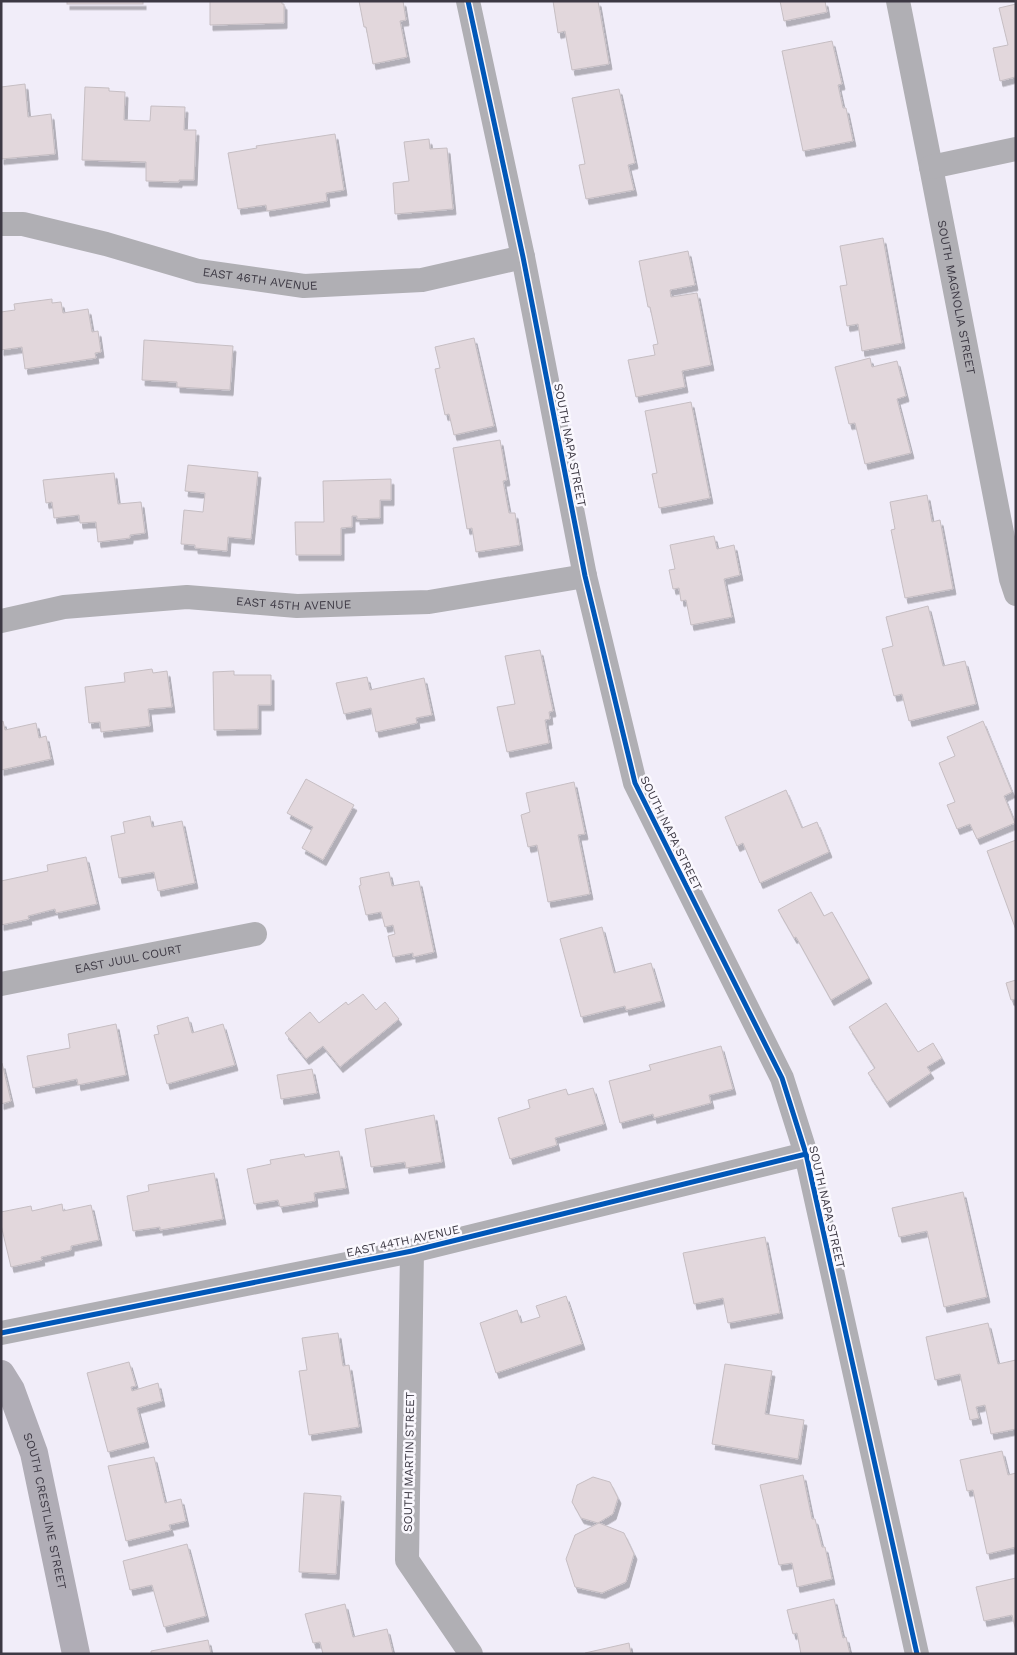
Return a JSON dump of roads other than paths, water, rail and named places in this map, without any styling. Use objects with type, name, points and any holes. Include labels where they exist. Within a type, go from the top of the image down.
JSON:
[{"type":"street","name":"SOUTH NAPA STREET","points":[[468,1],[523,257],[585,576],[635,783],[782,1078],[806,1154],[917,1654]]},
{"type":"street","name":"SOUTH MAGNOLIA STREET","points":[[898,1],[1011,579],[1016,594]]},
{"type":"street","points":[[931,167],[1016,149]]},
{"type":"street","name":"EAST 46TH AVENUE","points":[[1,224],[23,224],[106,244],[198,271],[304,286],[422,280],[523,257]]},
{"type":"street","name":"EAST 45TH AVENUE","points":[[1,621],[64,607],[187,597],[297,606],[429,602],[585,576]]},
{"type":"street","name":"EAST JUUL COURT","points":[[1,984],[255,934]]},
{"type":"street","name":"EAST 44TH AVENUE","points":[[1,1334],[412,1251],[806,1154]]},
{"type":"street","name":"SOUTH MARTIN STREET","points":[[412,1251],[407,1560],[471,1654]]},
{"type":"street","name":"SOUTH CRESTLINE STREET","points":[[1,1374],[11,1390],[34,1453],[76,1654]]}]
